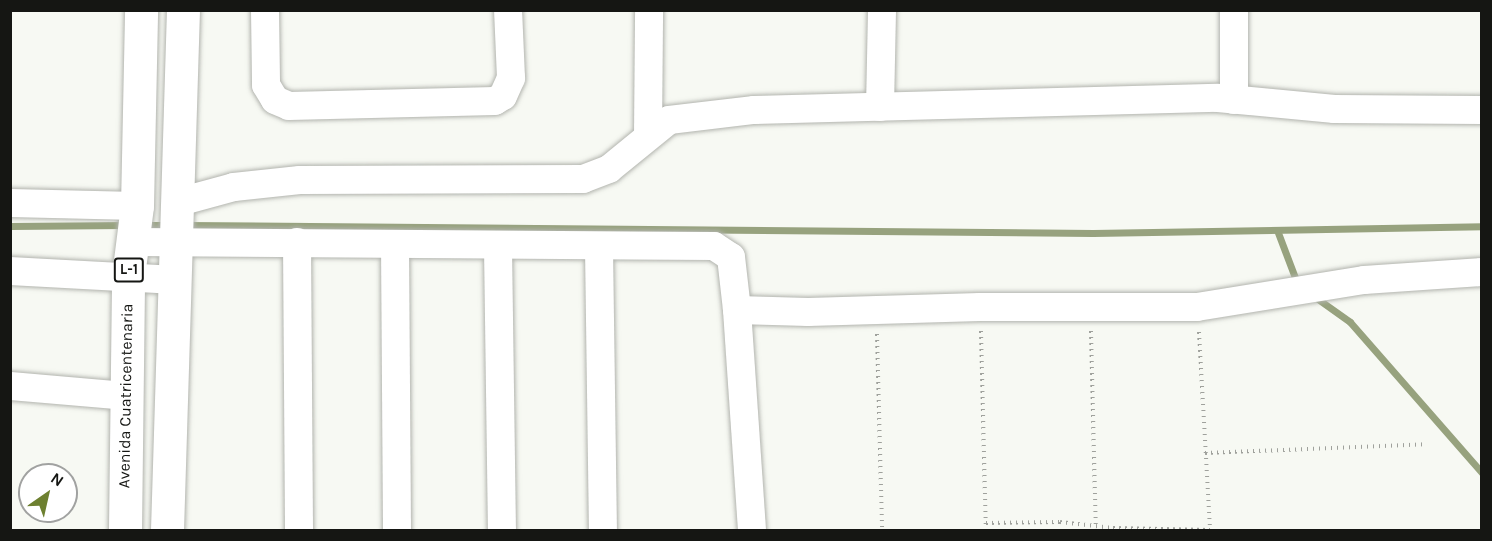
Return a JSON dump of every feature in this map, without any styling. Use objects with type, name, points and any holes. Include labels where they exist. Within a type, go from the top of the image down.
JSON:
[{"type":"main road","name":"Avenida Cuatricentenaria","points":[[124,531],[128,276],[137,206],[141,10]]},
{"type":"main road","points":[[167,531],[179,202],[183,10]]},
{"type":"street","points":[[265,10],[266,85],[275,100],[289,106],[495,101],[503,96],[511,78],[508,10]]},
{"type":"street","points":[[648,134],[649,10]]},
{"type":"street","points":[[880,107],[882,10]]},
{"type":"street","points":[[1234,10],[1234,100]]},
{"type":"street","points":[[179,202],[234,187],[300,180],[583,179],[609,169],[648,134],[669,120],[744,111],[1234,100],[1334,110],[1482,110]]},
{"type":"street","points":[[10,203],[137,206]]},
{"type":"street","points":[[134,242],[177,240],[599,248],[714,246],[724,250],[731,256],[737,310],[752,531]]},
{"type":"street","points":[[297,242],[298,531]]},
{"type":"street","points":[[395,244],[397,531]]},
{"type":"street","points":[[498,247],[502,531]]},
{"type":"street","points":[[599,248],[603,531]]},
{"type":"street","points":[[10,271],[176,280]]},
{"type":"street","points":[[737,310],[1197,307],[1364,280],[1482,272]]},
{"type":"street","points":[[10,386],[126,396]]},
{"type":"path","points":[[1091,306],[1096,528]]},
{"type":"path","points":[[980,307],[986,531]]},
{"type":"path","points":[[986,523],[1210,530],[1197,307]]},
{"type":"path","points":[[874,310],[882,531]]},
{"type":"path","points":[[1205,453],[1426,444]]},
{"type":"waterway","points":[[10,226],[125,225]]},
{"type":"waterway","points":[[142,225],[167,225]]},
{"type":"waterway","points":[[184,225],[1093,233],[1482,226]]},
{"type":"waterway","points":[[1277,230],[1297,283]]},
{"type":"waterway","points":[[1315,297],[1350,322],[1482,473]]}]
